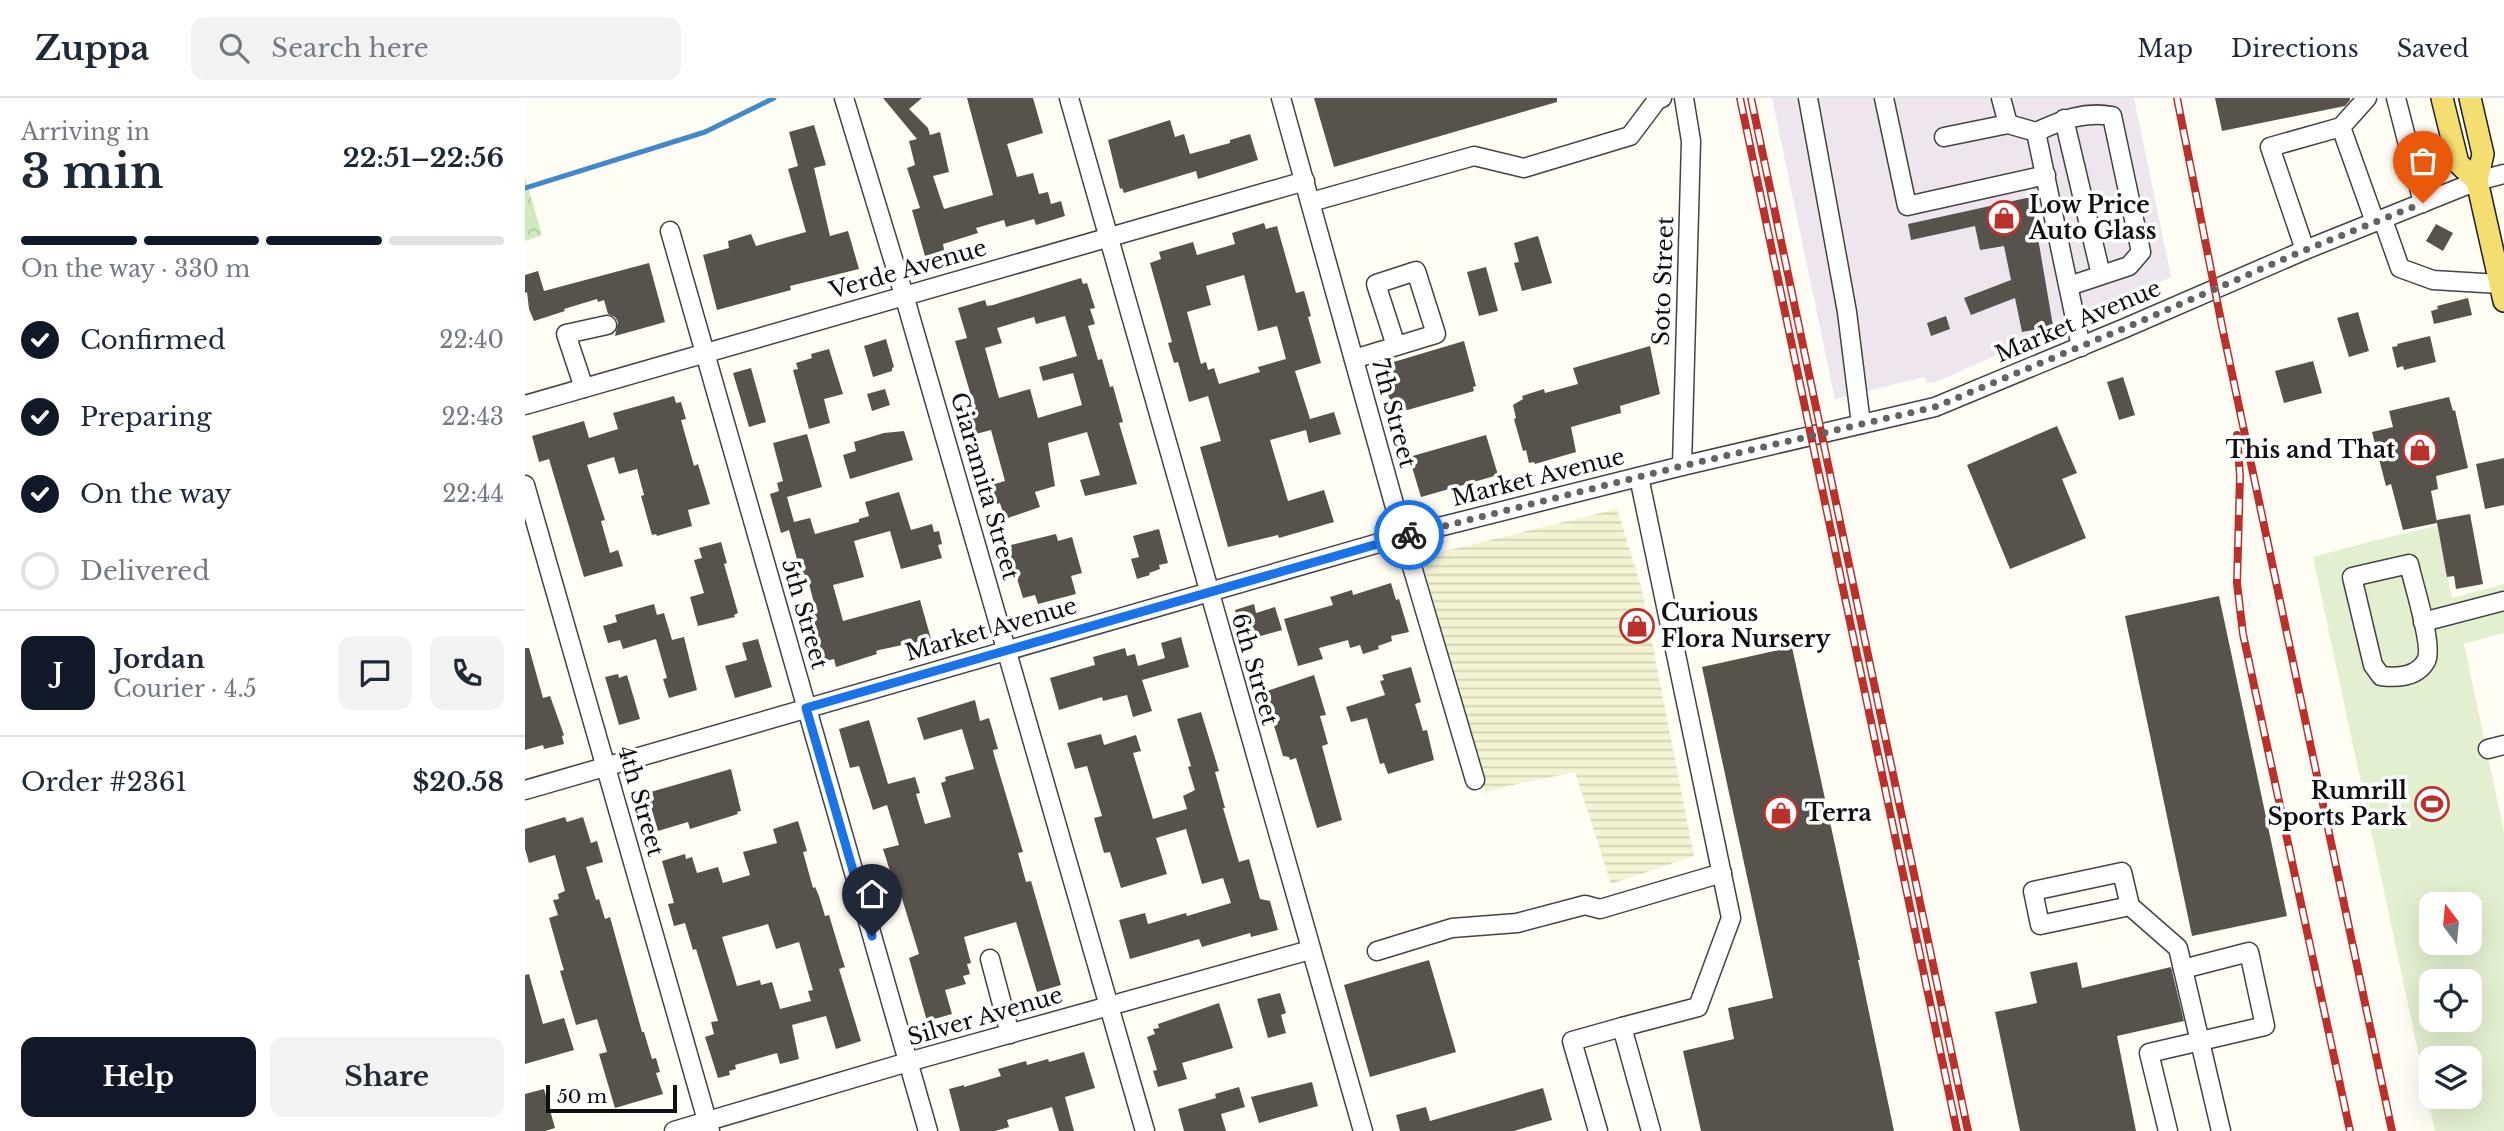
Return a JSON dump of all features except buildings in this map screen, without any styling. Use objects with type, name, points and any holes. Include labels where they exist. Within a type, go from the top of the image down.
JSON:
[{"type":"main road","points":[[2442,98],[2459,163],[2477,181]]},
{"type":"main road","points":[[2470,98],[2483,154],[2477,181],[2502,292]]},
{"type":"street","name":"Giaramita Street","points":[[844,98],[904,295],[1145,1131]]},
{"type":"street","name":"6th Street","points":[[1069,98],[1363,1131]]},
{"type":"street","name":"7th Street","points":[[1281,98],[1403,536],[1475,780]]},
{"type":"street","points":[[1311,202],[1474,156],[1524,168],[1630,136],[1657,100],[1662,98]]},
{"type":"street","name":"Soto Street","points":[[1682,466],[1691,141],[1684,98]]},
{"type":"street","points":[[1808,98],[1847,312],[1861,424]]},
{"type":"street","points":[[1884,98],[1907,206],[2046,175]]},
{"type":"street","points":[[2001,98],[2008,124]]},
{"type":"street","points":[[2396,98],[2423,203]]},
{"type":"street","points":[[2305,250],[2270,147],[2341,127],[2363,100]]},
{"type":"street","points":[[1944,137],[2008,124],[2036,132],[2064,120],[2093,113],[2112,116],[2141,252],[2129,265],[2069,286]]},
{"type":"street","points":[[2064,120],[2101,275]]},
{"type":"street","points":[[2341,127],[2400,268],[2433,280],[2502,292]]},
{"type":"street","points":[[2036,132],[2081,347]]},
{"type":"street","name":"Market Avenue","points":[[525,790],[1403,536],[1682,466],[1935,407],[2305,250],[2477,181],[2504,174]]},
{"type":"street","name":"Verde Avenue","points":[[525,405],[1305,181]]},
{"type":"street","name":"5th Street","points":[[670,231],[928,1131]]},
{"type":"street","points":[[584,388],[566,334],[607,325]]},
{"type":"street","points":[[1355,359],[1396,346]]},
{"type":"street","points":[[1598,1131],[1572,1041],[1698,1007],[1731,918],[1639,477]]},
{"type":"street","name":"4th Street","points":[[525,485],[708,1126]]},
{"type":"street","points":[[2409,564],[2423,622],[2428,646],[2427,660],[2416,672],[2396,678],[2381,676],[2372,666],[2352,577],[2409,564]]},
{"type":"street","points":[[2423,622],[2504,601]]},
{"type":"street","points":[[2130,906],[2040,925],[2033,891],[2122,872],[2130,906],[2178,947],[2221,1131]]},
{"type":"street","points":[[1377,951],[1452,928],[1517,923],[1585,905],[1600,909],[1722,873]]},
{"type":"street","name":"Silver Avenue","points":[[674,1131],[708,1126],[908,1062],[1310,950]]},
{"type":"street","points":[[2168,1131],[2149,1053],[2265,1026],[2249,952],[2183,969]]},
{"type":"street","points":[[990,960],[1010,1034]]},
{"type":"street","points":[[1622,1027],[1651,1131]]},
{"type":"shaded area","points":[[1772,98],[2134,98],[2171,277],[1936,382],[1927,383],[1924,377],[1835,399]]},
{"type":"green space","points":[[525,177],[542,235],[525,241]]},
{"type":"green space","points":[[1617,509],[1641,586],[1694,856],[1611,884],[1575,772],[1486,793],[1422,560],[1441,552]]},
{"type":"green space","name":"Rumrill Sports Park","points":[[2437,526],[2452,598],[2504,584],[2504,633],[2464,644],[2504,832],[2504,1131],[2435,1131],[2430,1109],[2482,1109],[2482,1046],[2419,1046],[2419,1056],[2313,557]]},
{"type":"waterway","points":[[525,188],[705,132],[774,98]]},
{"type":"railway","points":[[1740,98],[1957,1131]]},
{"type":"railway","points":[[1751,98],[1968,1131]]},
{"type":"railway","points":[[2177,98],[2223,331],[2392,1131]]},
{"type":"railway","points":[[2237,435],[2240,476],[2237,583],[2243,634],[2350,1131]]},
{"type":"way so far","points":[[1409,535],[1682,466],[1935,407],[2305,250],[2423,203]]},
{"type":"place","name":"Low Price Auto Glass","points":[[2004,218]]},
{"type":"place","name":"This and That","points":[[2420,450]]},
{"type":"place","name":"Curious Flora Nursery","points":[[1637,626]]},
{"type":"place","name":"Rumrill Sports Park","points":[[2432,804]]},
{"type":"place","name":"Terra","points":[[1781,813]]},
{"type":"route","points":[[872,936],[806,708],[1409,535]]}]
